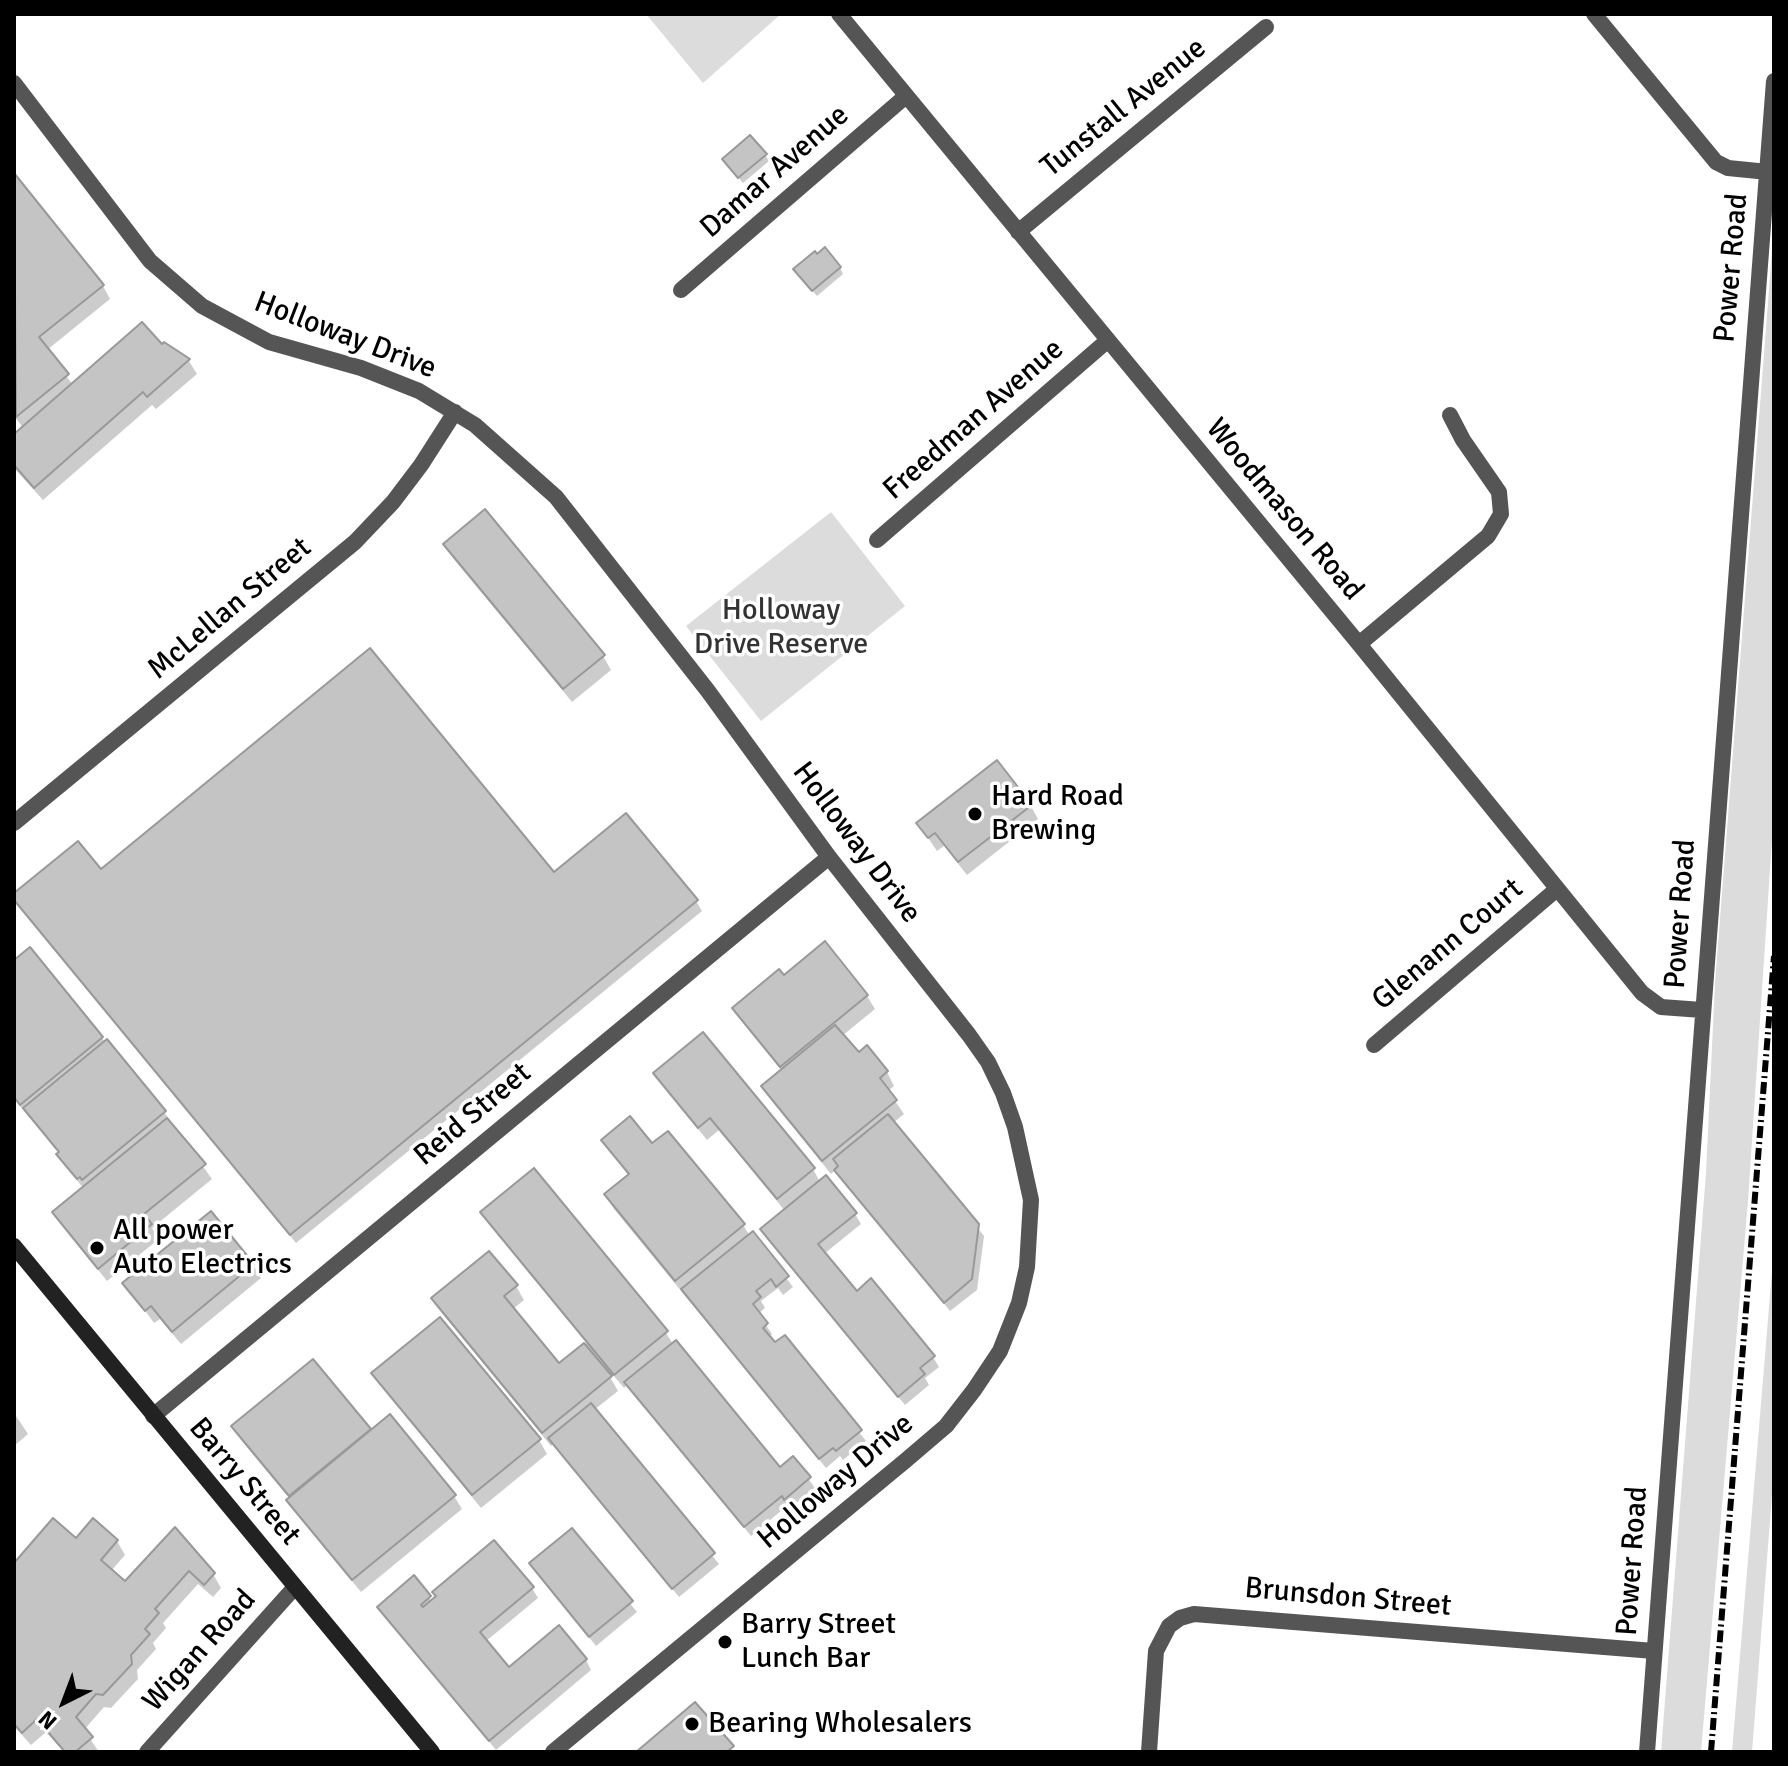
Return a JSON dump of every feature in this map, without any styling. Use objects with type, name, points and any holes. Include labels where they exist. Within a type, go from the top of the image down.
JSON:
[{"type":"main road","name":"Barry Street","points":[[14,1246],[432,1752]]},
{"type":"street","name":"Woodmason Road","points":[[839,14],[1359,644],[1642,993],[1661,1007],[1702,1010]]},
{"type":"street","points":[[1594,14],[1716,162],[1728,168],[1768,172]]},
{"type":"street","name":"Tunstall Avenue","points":[[1018,232],[1266,27]]},
{"type":"street","name":"Power Road","points":[[1647,1752],[1774,81]]},
{"type":"street","name":"Holloway Drive","points":[[14,83],[150,261],[202,306],[269,342],[390,379],[419,391],[455,412],[501,447],[556,497],[708,691],[829,857],[969,1035],[988,1062],[1003,1093],[1018,1139],[1031,1200],[1027,1267],[1019,1303],[1000,1351],[974,1390],[946,1426],[553,1752]]},
{"type":"street","name":"Damar Avenue","points":[[681,290],[906,96]]},
{"type":"street","name":"Freedman Avenue","points":[[877,540],[1107,341]]},
{"type":"street","name":"McLellan Street","points":[[14,823],[355,542],[393,502],[455,412]]},
{"type":"street","points":[[1359,644],[1488,536],[1501,514],[1499,492],[1463,440],[1450,415]]},
{"type":"street","name":"Reid Street","points":[[153,1416],[829,857]]},
{"type":"street","name":"Glenann Court","points":[[1374,1045],[1557,889]]},
{"type":"street","name":"Wigan Road","points":[[147,1752],[295,1587]]},
{"type":"street","name":"Brunsdon Street","points":[[1149,1752],[1156,1651],[1169,1626],[1180,1618],[1194,1614],[1654,1651]]},
{"type":"green space","points":[[646,14],[781,14],[703,83]]},
{"type":"green space","points":[[1774,225],[1774,809],[1748,1201],[1701,1752],[1661,1752],[1706,1173],[1715,983]]},
{"type":"green space","name":"Holloway Drive Reserve","points":[[831,512],[905,606],[761,721],[686,626]]},
{"type":"green space","points":[[1774,1247],[1774,1469],[1752,1752],[1732,1752]]},
{"type":"building","points":[[750,135],[767,154],[738,178],[722,159]]},
{"type":"building","points":[[14,173],[104,285],[39,337],[69,374],[16,417]]},
{"type":"building","points":[[825,247],[841,267],[812,291],[793,269]]},
{"type":"building","points":[[142,322],[162,344],[164,342],[190,359],[147,397],[143,392],[34,488],[14,465],[14,434]]},
{"type":"building","points":[[485,509],[605,655],[563,689],[443,544]]},
{"type":"building","points":[[370,648],[554,872],[626,813],[698,900],[290,1235],[14,900],[14,893],[78,841],[101,869]]},
{"type":"building","points":[[997,760],[1032,805],[958,862],[935,833],[928,838],[916,823]]},
{"type":"building","points":[[825,941],[868,995],[780,1067],[732,1008],[779,969],[784,975]]},
{"type":"building","points":[[30,947],[103,1037],[20,1105],[14,1097],[14,960]]},
{"type":"building","points":[[835,1025],[859,1052],[867,1045],[888,1071],[880,1078],[897,1100],[822,1161],[761,1086]]},
{"type":"building","points":[[703,1032],[815,1168],[777,1199],[710,1118],[698,1128],[653,1073]]},
{"type":"building","points":[[107,1039],[166,1111],[82,1180],[80,1177],[77,1179],[56,1154],[59,1152],[23,1108]]},
{"type":"building","points":[[888,1114],[979,1224],[972,1279],[944,1303],[834,1170],[838,1166],[833,1159]]},
{"type":"building","points":[[630,1116],[652,1143],[668,1131],[745,1224],[675,1281],[604,1194],[629,1174],[601,1140]]},
{"type":"building","points":[[167,1118],[206,1164],[144,1214],[152,1224],[98,1269],[52,1212]]},
{"type":"building","points":[[534,1168],[668,1331],[614,1375],[480,1212]]},
{"type":"building","points":[[826,1175],[857,1213],[818,1244],[857,1291],[871,1278],[935,1356],[920,1368],[925,1374],[898,1397],[760,1229]]},
{"type":"building","points":[[211,1211],[254,1264],[172,1332],[151,1306],[145,1311],[122,1283]]},
{"type":"building","points":[[753,1231],[789,1276],[776,1287],[771,1279],[756,1291],[761,1297],[753,1304],[768,1323],[763,1328],[775,1342],[785,1335],[862,1430],[836,1451],[833,1448],[819,1459],[681,1289]]},
{"type":"building","points":[[489,1251],[518,1285],[504,1296],[559,1363],[584,1343],[612,1376],[542,1433],[431,1298]]},
{"type":"building","points":[[440,1317],[541,1439],[472,1495],[371,1373]]},
{"type":"building","points":[[676,1340],[780,1467],[793,1456],[811,1477],[744,1527],[624,1382]]},
{"type":"building","points":[[313,1359],[371,1429],[289,1496],[231,1426]]},
{"type":"building","points":[[591,1403],[715,1553],[672,1589],[548,1438]]},
{"type":"building","points":[[390,1414],[456,1495],[352,1580],[286,1500]]},
{"type":"building","points":[[53,1518],[76,1538],[93,1518],[118,1540],[101,1560],[125,1581],[175,1527],[215,1573],[204,1585],[189,1571],[155,1609],[159,1613],[145,1629],[150,1634],[131,1655],[132,1664],[103,1695],[96,1694],[76,1717],[93,1737],[75,1752],[65,1752],[37,1719],[22,1733],[14,1724],[14,1563]]},
{"type":"building","points":[[572,1528],[633,1601],[589,1637],[529,1563]]},
{"type":"building","points":[[494,1540],[534,1587],[480,1632],[509,1667],[559,1625],[587,1659],[489,1741],[377,1607],[414,1575],[431,1596],[421,1605],[423,1607],[436,1596],[432,1592]]},
{"type":"building","name":"Bearing Wholesalers","points":[[695,1702],[734,1746],[727,1752],[636,1752]]},
{"type":"railway","points":[[1711,1752],[1774,956]]},
{"type":"place","name":"Hard Road Brewing","points":[[975,814]]},
{"type":"place","name":"All power Auto Electrics","points":[[97,1248]]},
{"type":"place","name":"Barry Street Lunch Bar","points":[[725,1642]]},
{"type":"place","name":"Bearing Wholesalers","points":[[692,1724]]}]
